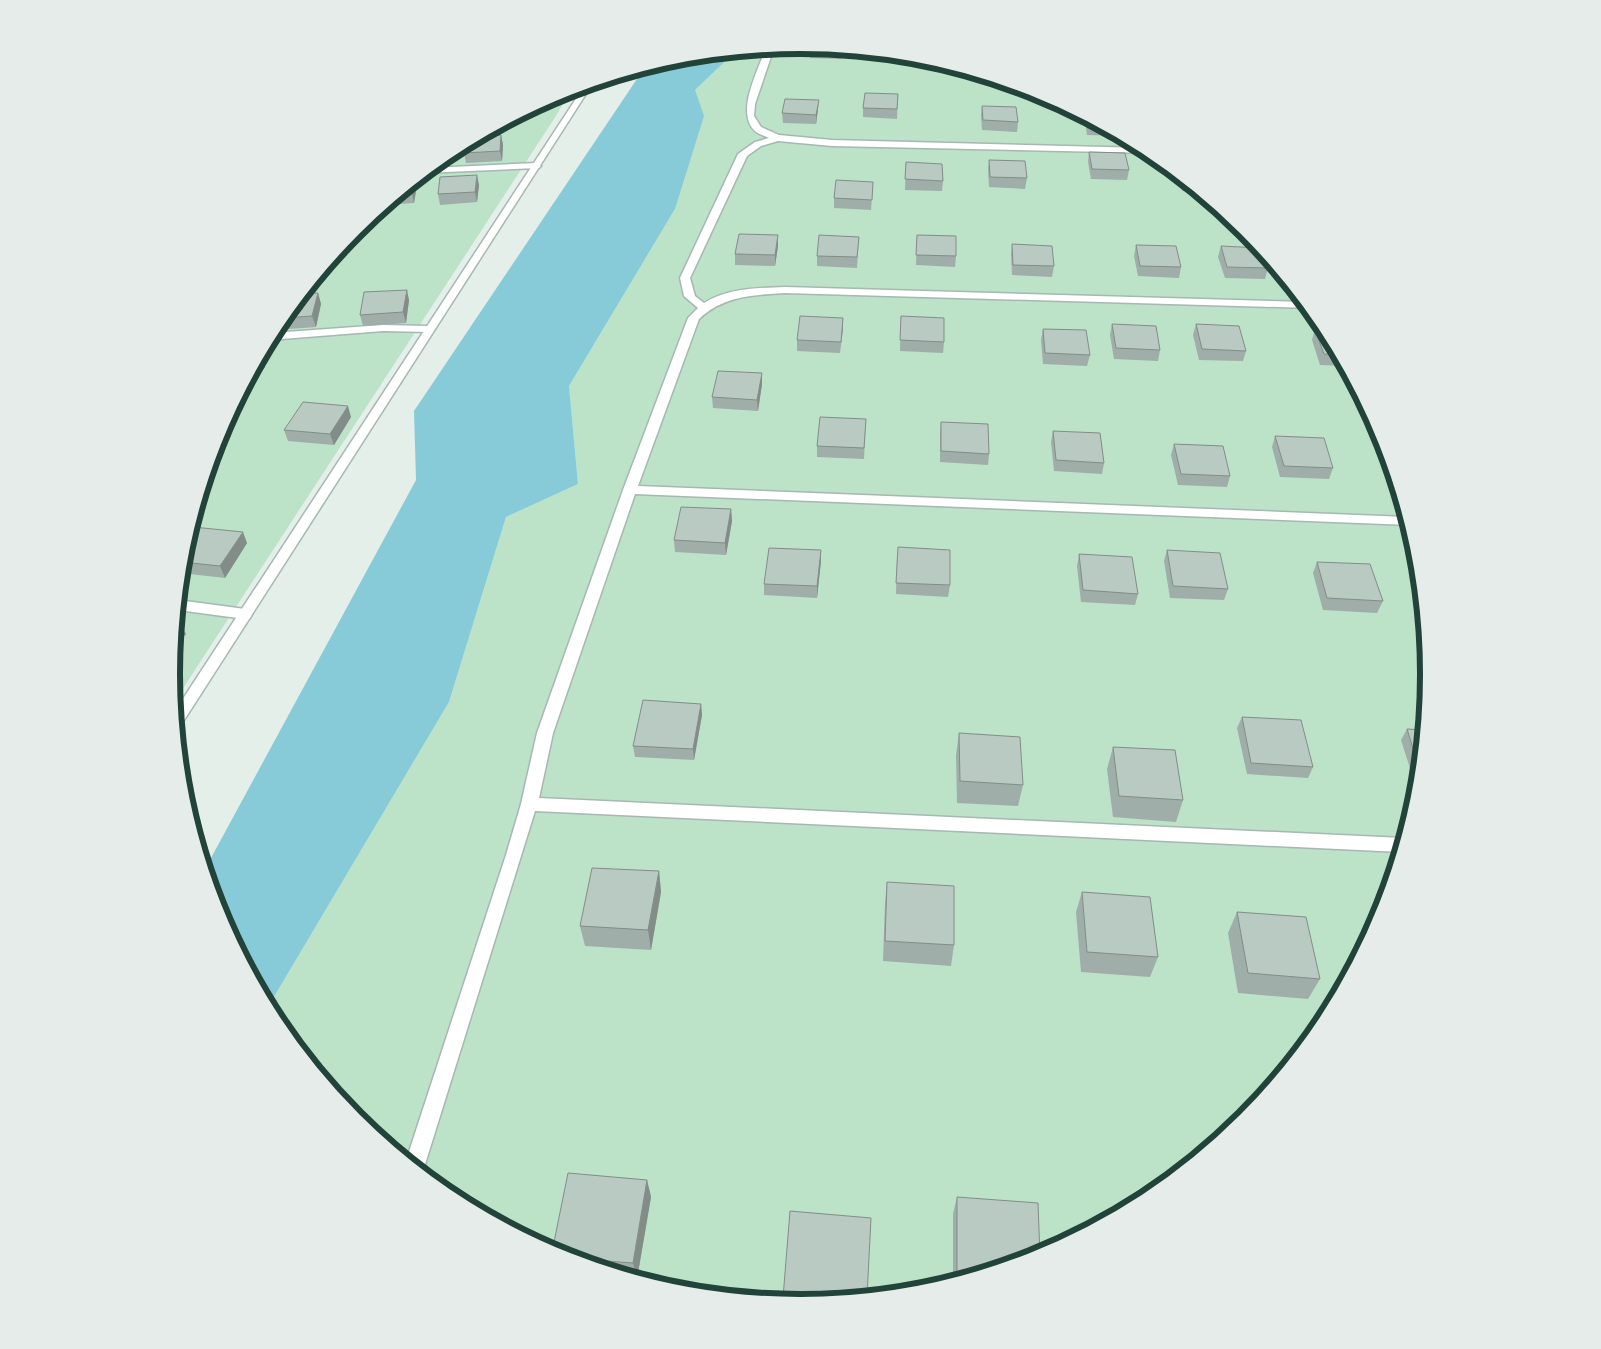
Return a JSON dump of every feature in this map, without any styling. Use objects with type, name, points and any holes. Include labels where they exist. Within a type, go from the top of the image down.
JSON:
[{"type":"street","points":[[768,55],[751,104],[750,116],[758,129],[777,138],[832,143],[1133,151]]},
{"type":"street","points":[[181,713],[584,93]]},
{"type":"street","points":[[703,307],[694,303],[687,294],[685,278],[743,154],[758,144],[777,138]]},
{"type":"street","points":[[440,170],[536,166]]},
{"type":"street","points":[[416,1161],[514,856],[529,804],[545,733],[630,490],[694,318],[703,307],[720,298],[747,292],[785,290],[1299,305]]},
{"type":"street","points":[[280,336],[383,328],[429,329]]},
{"type":"street","points":[[630,490],[1402,521]]},
{"type":"street","points":[[184,606],[245,614]]},
{"type":"street","points":[[529,804],[1397,846]]},
{"type":"green space","points":[[800,54],[882,59],[961,75],[1038,101],[1111,137],[1145,158],[1210,208],[1239,236],[1267,265],[1317,330],[1338,364],[1374,437],[1400,514],[1416,593],[1420,634],[1420,715],[1416,756],[1400,835],[1374,912],[1357,949],[1317,1019],[1293,1052],[1267,1084],[1210,1141],[1145,1191],[1111,1212],[1038,1248],[1000,1262],[961,1274],[882,1290],[800,1295],[719,1290],[640,1274],[563,1248],[526,1231],[456,1191],[391,1141],[334,1084],[308,1052],[272,1000],[449,702],[506,517],[578,484],[569,386],[675,209],[695,90],[729,58]]},
{"type":"green space","points":[[565,100],[180,692],[181,634],[185,593],[201,514],[227,437],[263,364],[284,330],[334,265],[391,208],[423,182],[456,158],[490,137]]},
{"type":"water","points":[[729,58],[695,90],[704,116],[675,209],[569,386],[578,484],[506,517],[449,702],[272,1000],[244,949],[227,912],[209,861],[416,480],[414,411],[640,75],[679,66]]},
{"type":"building","points":[[865,93],[898,94],[897,109],[863,108]]},
{"type":"building","points":[[785,99],[819,100],[816,115],[782,113]]},
{"type":"building","points":[[982,106],[1016,107],[1018,122],[983,120]]},
{"type":"building","points":[[501,135],[500,151],[464,153],[490,137]]},
{"type":"building","points":[[1089,152],[1125,153],[1129,170],[1092,169]]},
{"type":"building","points":[[989,160],[1025,161],[1027,178],[990,177]]},
{"type":"building","points":[[906,162],[942,164],[943,181],[905,179]]},
{"type":"building","points":[[477,175],[475,192],[438,194],[440,177]]},
{"type":"building","points":[[836,180],[873,182],[872,200],[834,198]]},
{"type":"building","points":[[739,234],[778,235],[775,255],[735,254]]},
{"type":"building","points":[[819,235],[859,237],[857,257],[817,256]]},
{"type":"building","points":[[917,235],[956,236],[956,256],[916,255]]},
{"type":"building","points":[[1012,244],[1052,246],[1054,266],[1013,265]]},
{"type":"building","points":[[1136,245],[1176,246],[1181,267],[1140,266]]},
{"type":"building","points":[[1221,246],[1250,247],[1268,268],[1227,267]]},
{"type":"building","points":[[407,290],[403,312],[360,315],[364,292]]},
{"type":"building","points":[[311,293],[318,293],[312,316],[293,317],[308,297]]},
{"type":"building","points":[[800,316],[843,318],[841,342],[797,340]]},
{"type":"building","points":[[901,316],[944,318],[944,342],[900,340]]},
{"type":"building","points":[[1112,324],[1156,326],[1160,350],[1116,348]]},
{"type":"building","points":[[1196,324],[1239,326],[1246,351],[1202,349]]},
{"type":"building","points":[[1043,329],[1086,330],[1090,355],[1045,353]]},
{"type":"building","points":[[1315,329],[1332,355],[1324,354]]},
{"type":"building","points":[[718,371],[762,373],[757,400],[712,397]]},
{"type":"building","points":[[303,402],[348,406],[330,434],[284,430]]},
{"type":"building","points":[[820,417],[866,419],[864,448],[817,446]]},
{"type":"building","points":[[941,422],[988,424],[989,454],[941,451]]},
{"type":"building","points":[[1053,431],[1100,433],[1104,463],[1056,460]]},
{"type":"building","points":[[1275,436],[1324,438],[1333,468],[1284,466]]},
{"type":"building","points":[[1174,444],[1223,446],[1230,476],[1181,474]]},
{"type":"building","points":[[681,507],[731,509],[725,543],[674,540]]},
{"type":"building","points":[[198,527],[243,532],[220,566],[190,563]]},
{"type":"building","points":[[898,547],[950,550],[950,585],[896,583]]},
{"type":"building","points":[[769,548],[821,550],[817,586],[764,584]]},
{"type":"building","points":[[1167,550],[1220,553],[1228,589],[1173,586]]},
{"type":"building","points":[[1079,554],[1132,557],[1138,594],[1083,590]]},
{"type":"building","points":[[1317,562],[1370,564],[1383,601],[1327,598]]},
{"type":"building","points":[[643,700],[701,704],[693,749],[633,746]]},
{"type":"building","points":[[1242,717],[1301,720],[1313,767],[1251,763]]},
{"type":"building","points":[[1407,729],[1419,730],[1416,757]]},
{"type":"building","points":[[959,733],[1020,737],[1023,785],[960,781]]},
{"type":"building","points":[[1113,747],[1175,750],[1183,800],[1119,796]]},
{"type":"building","points":[[592,868],[659,871],[648,930],[580,926]]},
{"type":"building","points":[[887,882],[954,886],[954,945],[885,941]]},
{"type":"building","points":[[1082,892],[1150,897],[1158,957],[1087,952]]},
{"type":"building","points":[[1237,912],[1306,917],[1320,979],[1248,973]]},
{"type":"building","points":[[568,1173],[647,1180],[633,1263],[596,1260],[554,1244]]},
{"type":"building","points":[[957,1197],[1038,1203],[1040,1247],[957,1275]]},
{"type":"building","points":[[790,1211],[871,1218],[867,1291],[841,1294],[783,1295]]}]
